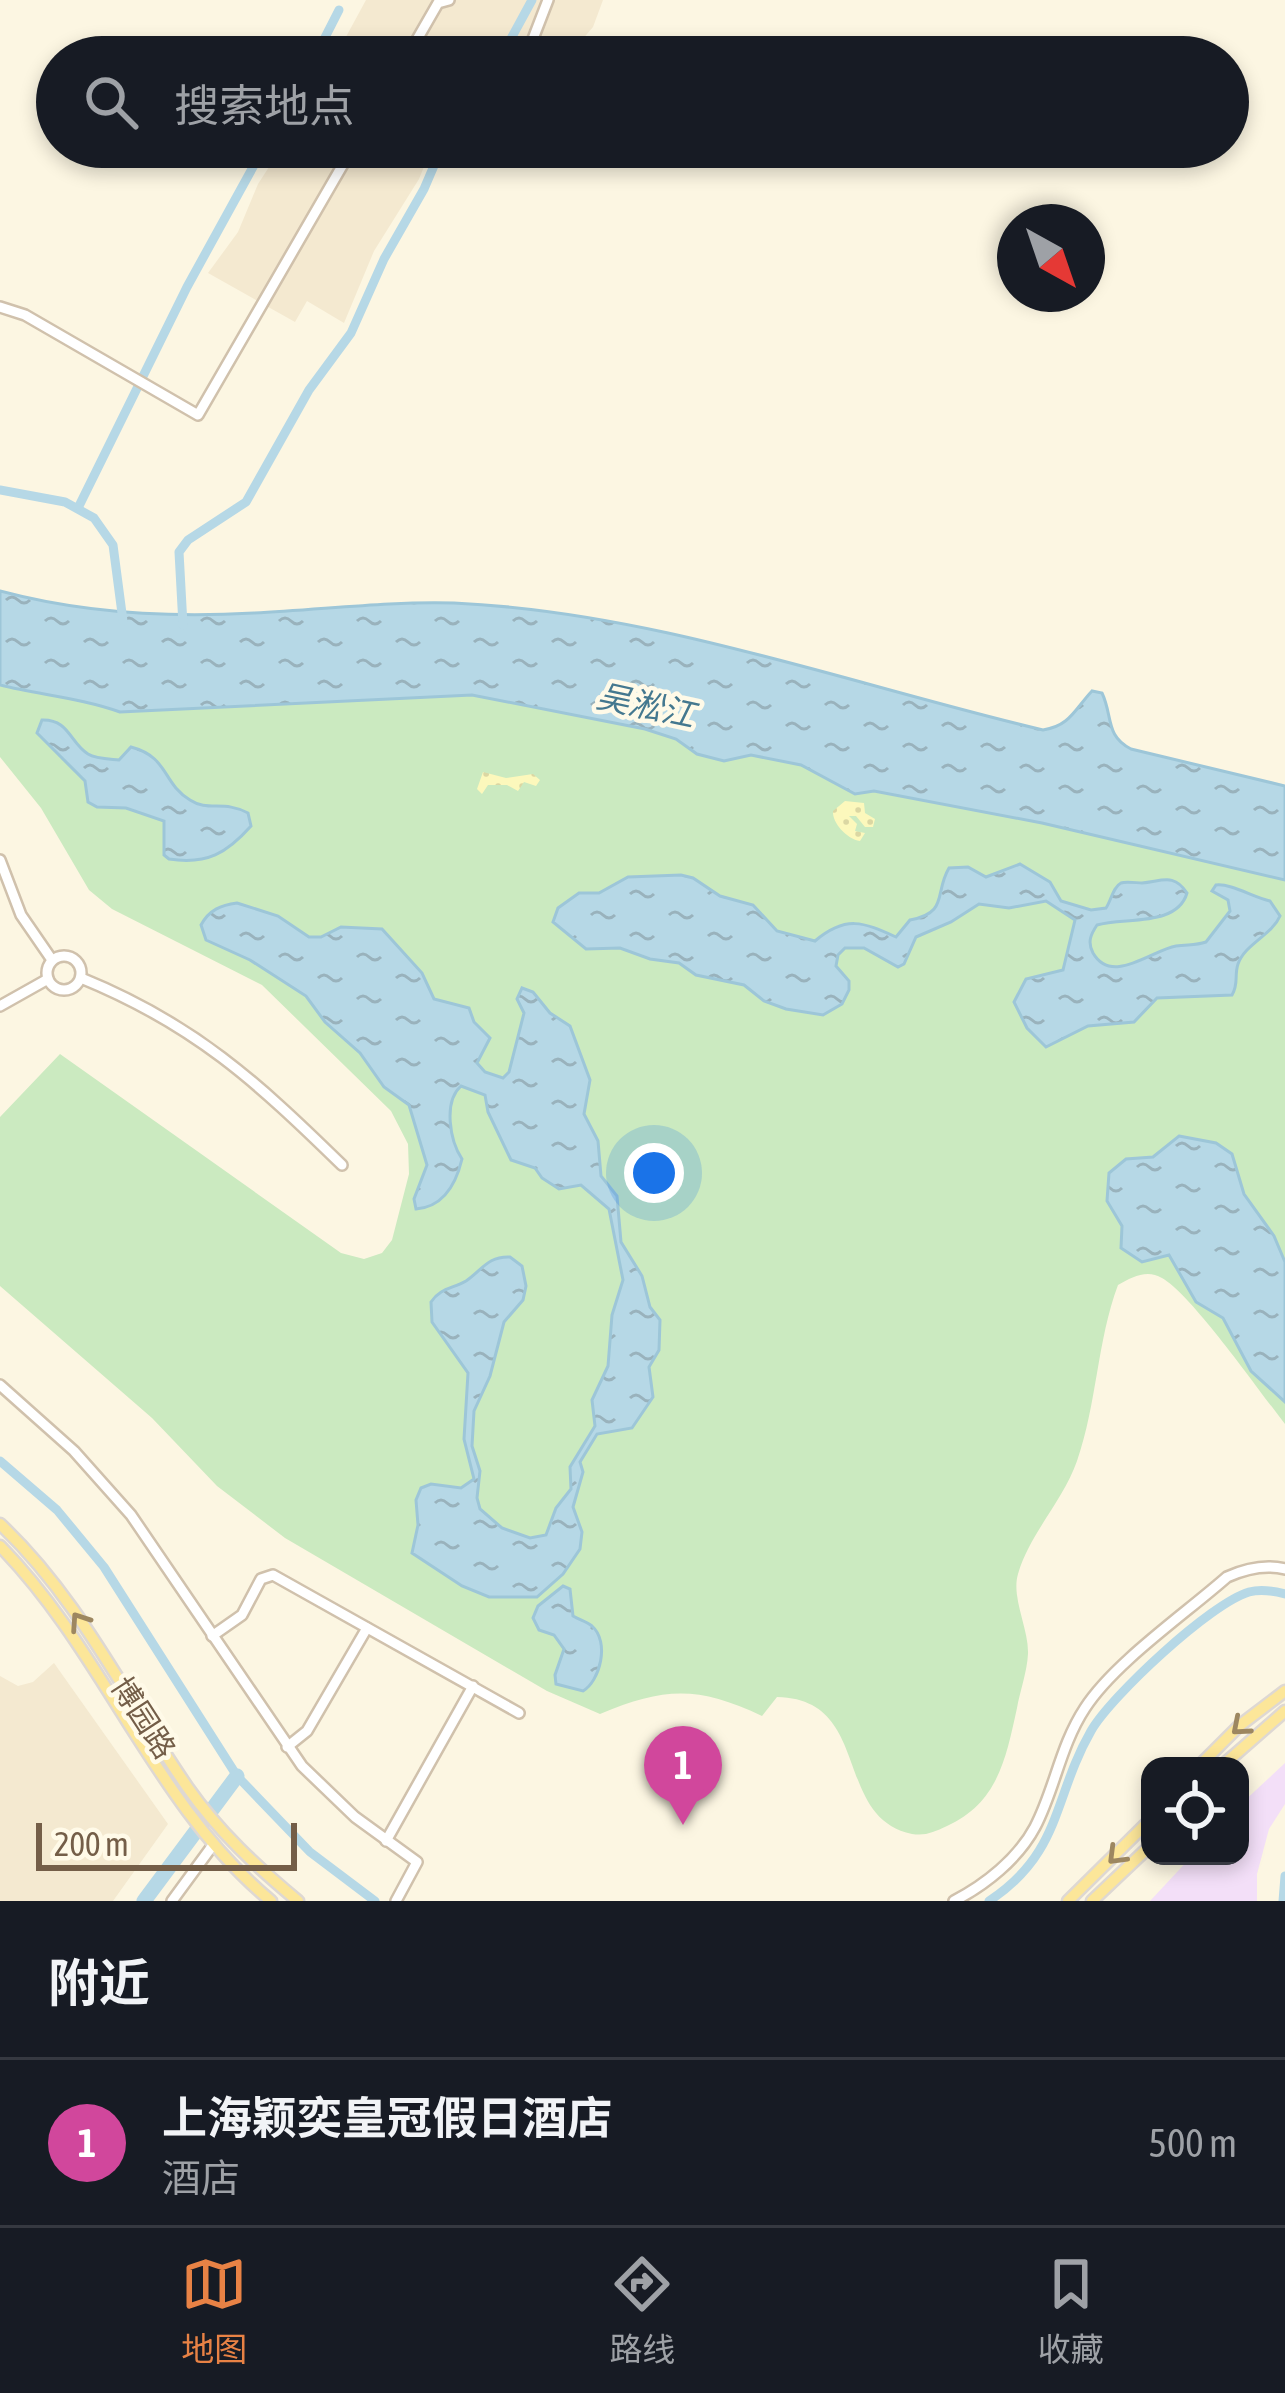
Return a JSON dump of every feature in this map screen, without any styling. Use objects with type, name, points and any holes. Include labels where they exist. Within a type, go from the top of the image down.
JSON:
[{"type":"main road","name":"博园路","points":[[0,1524],[53,1582],[189,1790],[222,1831],[298,1901]]},
{"type":"main road","name":"博园路","points":[[0,1546],[42,1594],[180,1802],[213,1845],[271,1901]]},
{"type":"main road","points":[[1208,1757],[1285,1691]]},
{"type":"main road","points":[[1232,1757],[1285,1711]]},
{"type":"main road","points":[[1068,1901],[1141,1829]]},
{"type":"main road","points":[[1092,1901],[1141,1855]]},
{"type":"street","points":[[534,36],[548,0]]},
{"type":"street","points":[[419,36],[440,1]]},
{"type":"street","points":[[0,307],[25,316],[198,416],[341,168]]},
{"type":"street","points":[[0,860],[21,915],[52,960],[48,979],[0,1006]]},
{"type":"street","points":[[48,979],[62,991],[76,986],[81,978],[74,958],[52,960]]},
{"type":"street","points":[[81,978],[153,1011],[209,1045],[252,1078],[342,1166]]},
{"type":"street","points":[[0,1385],[64,1441],[115,1496],[287,1748],[319,1784],[417,1862],[397,1899]]},
{"type":"street","points":[[954,1901],[980,1888],[1034,1829],[1064,1744],[1087,1705],[1113,1676],[1227,1577],[1244,1570],[1285,1569]]},
{"type":"street","points":[[212,1636],[242,1615],[267,1576],[280,1578],[519,1713]]},
{"type":"street","points":[[287,1748],[308,1731],[367,1628]]},
{"type":"street","points":[[386,1841],[472,1686]]},
{"type":"street","points":[[172,1901],[213,1845]]},
{"type":"street","points":[[1081,1889],[1092,1901]]},
{"type":"shaded area","points":[[366,0],[603,0],[585,36],[346,36]]},
{"type":"shaded area","points":[[268,168],[423,168],[374,251],[344,323],[307,301],[295,322],[208,273],[238,232]]},
{"type":"shaded area","points":[[54,1663],[168,1824],[113,1901],[0,1901],[0,1676],[18,1686],[33,1682]]},
{"type":"shaded area","points":[[1285,1763],[1285,1804],[1269,1829],[1257,1874],[1257,1901],[1150,1901],[1184,1865],[1249,1865],[1249,1797]]},
{"type":"green space","points":[[0,685],[93,702],[120,712],[472,695],[645,729],[723,761],[751,755],[802,765],[855,794],[874,791],[1042,823],[1285,880],[1285,1424],[1175,1288],[1151,1274],[1118,1285],[1077,1461],[1018,1574],[1017,1593],[1028,1644],[1026,1668],[1009,1744],[997,1777],[978,1805],[926,1834],[912,1834],[887,1823],[859,1784],[841,1737],[827,1717],[807,1703],[777,1697],[762,1716],[719,1699],[681,1694],[644,1699],[600,1714],[547,1691],[285,1538],[217,1486],[152,1418],[0,1286],[0,1117],[60,1054],[341,1253],[364,1259],[382,1253],[392,1240],[409,1174],[408,1144],[391,1111],[262,985],[112,909],[89,890],[41,808],[0,757]]},
{"type":"sand","points":[[483,772],[506,778],[533,774],[540,780],[536,786],[524,782],[518,791],[507,785],[488,785],[482,794],[477,789]]},
{"type":"sand","points":[[845,801],[864,803],[865,813],[875,819],[873,827],[865,827],[856,816],[849,816],[857,824],[855,831],[865,833],[860,841],[845,834],[835,820],[833,811]]},
{"type":"water","name":"吴淞江","points":[[0,591],[94,609],[158,614],[429,603],[529,609],[678,635],[1043,730],[1066,721],[1092,691],[1102,693],[1113,732],[1131,749],[1285,786],[1285,880],[1042,823],[874,791],[855,794],[801,765],[751,755],[724,761],[697,754],[676,739],[645,729],[472,695],[120,712],[0,685]]},
{"type":"water","points":[[42,720],[58,723],[95,757],[119,760],[131,747],[143,751],[190,800],[239,809],[248,813],[251,826],[215,855],[169,859],[164,855],[164,821],[88,802],[85,781],[37,733]]},
{"type":"water","points":[[1020,864],[1050,882],[1061,901],[1091,910],[1106,908],[1123,882],[1168,880],[1182,887],[1187,893],[1181,904],[1162,916],[1097,925],[1091,949],[1111,966],[1206,942],[1230,911],[1228,900],[1212,891],[1216,885],[1270,901],[1280,916],[1241,957],[1232,995],[1157,998],[1134,1022],[1088,1026],[1046,1047],[1027,1028],[1014,1002],[1026,979],[1063,970],[1075,920],[1046,901],[1009,908],[979,904],[916,937],[904,964],[898,967],[864,948],[845,948],[836,966],[849,981],[849,990],[842,1004],[823,1015],[786,1009],[764,1001],[744,985],[696,975],[679,963],[620,948],[586,949],[553,922],[558,908],[579,893],[599,893],[628,877],[681,875],[720,896],[753,905],[777,931],[815,941],[836,927],[855,924],[896,937],[910,920],[936,907],[949,868],[968,867],[986,877]]},
{"type":"water","points":[[237,903],[278,916],[309,937],[341,927],[382,929],[422,973],[434,999],[469,1008],[474,1022],[490,1038],[477,1063],[485,1072],[503,1078],[509,1072],[524,1013],[517,999],[522,988],[533,992],[550,1013],[570,1026],[590,1080],[584,1114],[598,1141],[601,1176],[617,1196],[621,1242],[660,1320],[659,1350],[649,1367],[653,1397],[632,1428],[597,1434],[580,1462],[583,1472],[573,1507],[582,1532],[580,1549],[563,1574],[537,1597],[489,1597],[462,1586],[412,1553],[421,1488],[431,1484],[461,1488],[474,1479],[464,1439],[468,1373],[432,1322],[431,1302],[496,1259],[510,1257],[522,1266],[523,1300],[504,1322],[490,1376],[474,1411],[472,1446],[480,1471],[480,1509],[502,1528],[530,1538],[546,1535],[556,1508],[571,1489],[570,1467],[595,1426],[592,1400],[608,1366],[612,1315],[623,1280],[609,1209],[581,1185],[559,1189],[535,1168],[511,1160],[485,1095],[461,1086],[450,1111],[454,1142],[462,1159],[459,1168],[441,1199],[416,1209],[414,1199],[427,1165],[409,1105],[384,1087],[360,1053],[325,1022],[306,996],[250,960],[206,940],[201,925],[208,916]]},
{"type":"water","points":[[1179,1136],[1216,1143],[1232,1154],[1244,1194],[1274,1236],[1285,1262],[1285,1402],[1251,1371],[1223,1318],[1196,1302],[1169,1255],[1142,1262],[1121,1248],[1122,1226],[1107,1201],[1109,1173],[1126,1159],[1153,1157]]},
{"type":"water","points":[[563,1586],[570,1589],[573,1616],[592,1626],[601,1642],[598,1670],[583,1691],[556,1684],[564,1649],[554,1635],[539,1630],[533,1618],[538,1606]]},
{"type":"waterway","points":[[512,36],[532,0]]},
{"type":"waterway","points":[[326,36],[339,10]]},
{"type":"waterway","points":[[79,506],[187,287],[252,168]]},
{"type":"waterway","points":[[183,625],[179,552],[188,540],[246,502],[309,390],[351,333],[433,168]]},
{"type":"waterway","points":[[0,490],[65,502],[94,518],[113,545],[123,621]]},
{"type":"waterway","points":[[0,1461],[57,1510],[104,1567],[237,1776],[310,1852],[375,1901]]},
{"type":"waterway","points":[[989,1901],[1013,1883],[1043,1844],[1091,1731],[1119,1696],[1163,1652],[1232,1600],[1253,1591],[1285,1594]]},
{"type":"waterway","points":[[144,1901],[237,1776]]},
{"type":"waterway","points":[[1283,1901],[1285,1876]]},
{"type":"place","name":"上海颖奕皇冠假日酒店","points":[[683,1825]]}]
